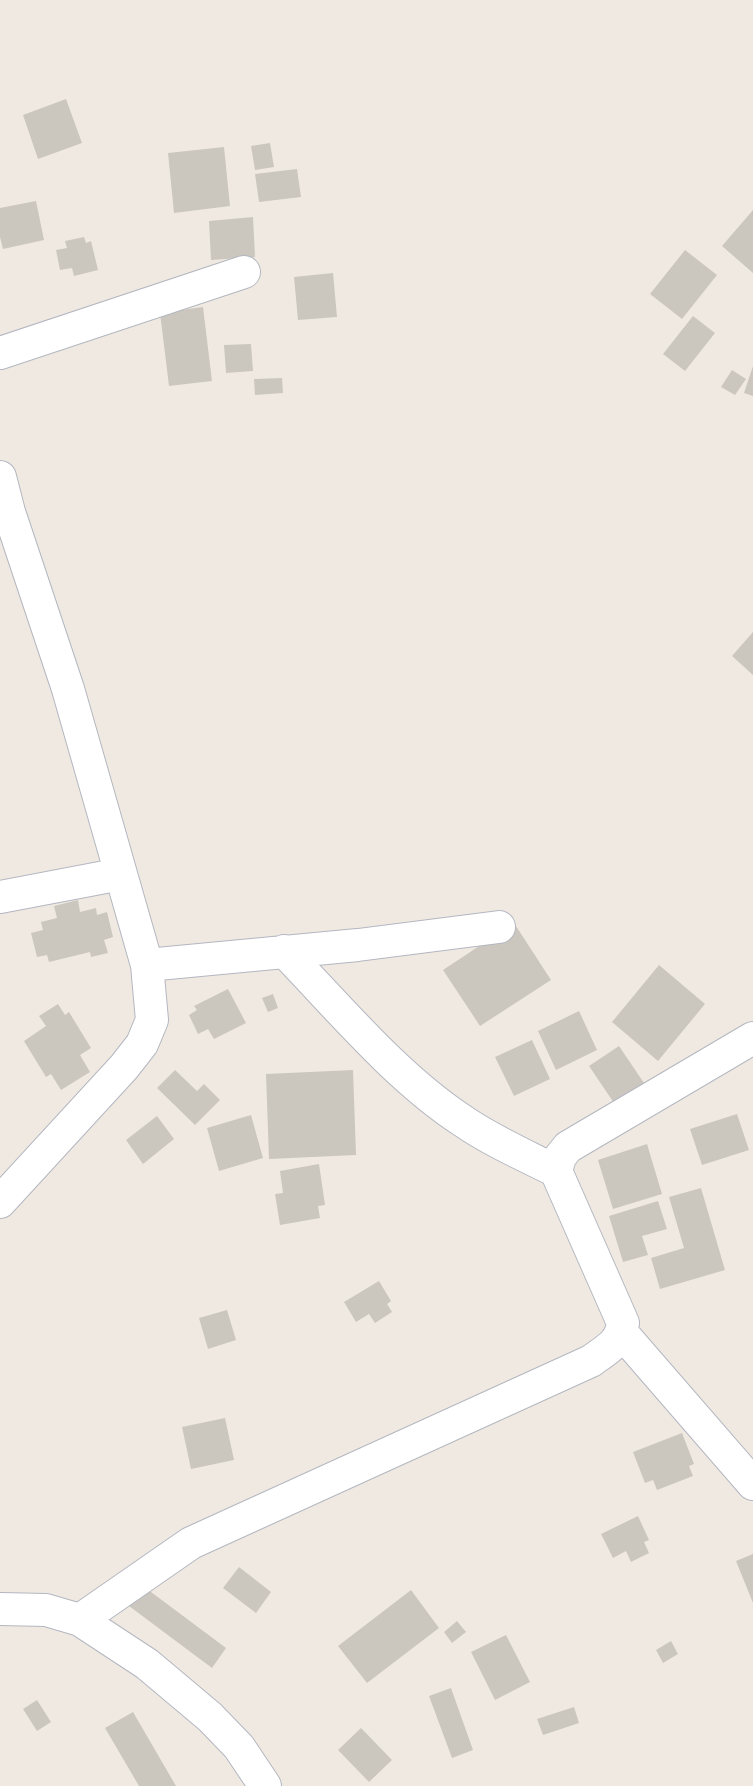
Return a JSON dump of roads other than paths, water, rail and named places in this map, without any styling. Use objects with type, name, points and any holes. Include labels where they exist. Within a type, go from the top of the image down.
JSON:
[{"type":"street","points":[[0,353],[244,272]]},
{"type":"street","points":[[0,477],[9,513],[68,689],[147,965],[152,1020],[142,1044],[124,1067],[0,1202]]},
{"type":"street","points":[[0,897],[121,874]]},
{"type":"street","points":[[147,965],[358,945],[499,927]]},
{"type":"street","points":[[80,1620],[191,1543],[591,1361],[614,1344],[622,1333],[623,1323],[618,1307],[556,1171],[494,1141],[417,1086],[284,951]]},
{"type":"street","points":[[556,1171],[560,1157],[568,1147],[753,1038]]},
{"type":"street","points":[[622,1333],[753,1484]]},
{"type":"street","points":[[0,1609],[46,1611],[80,1620],[147,1664],[189,1699],[239,1747],[265,1786]]}]
